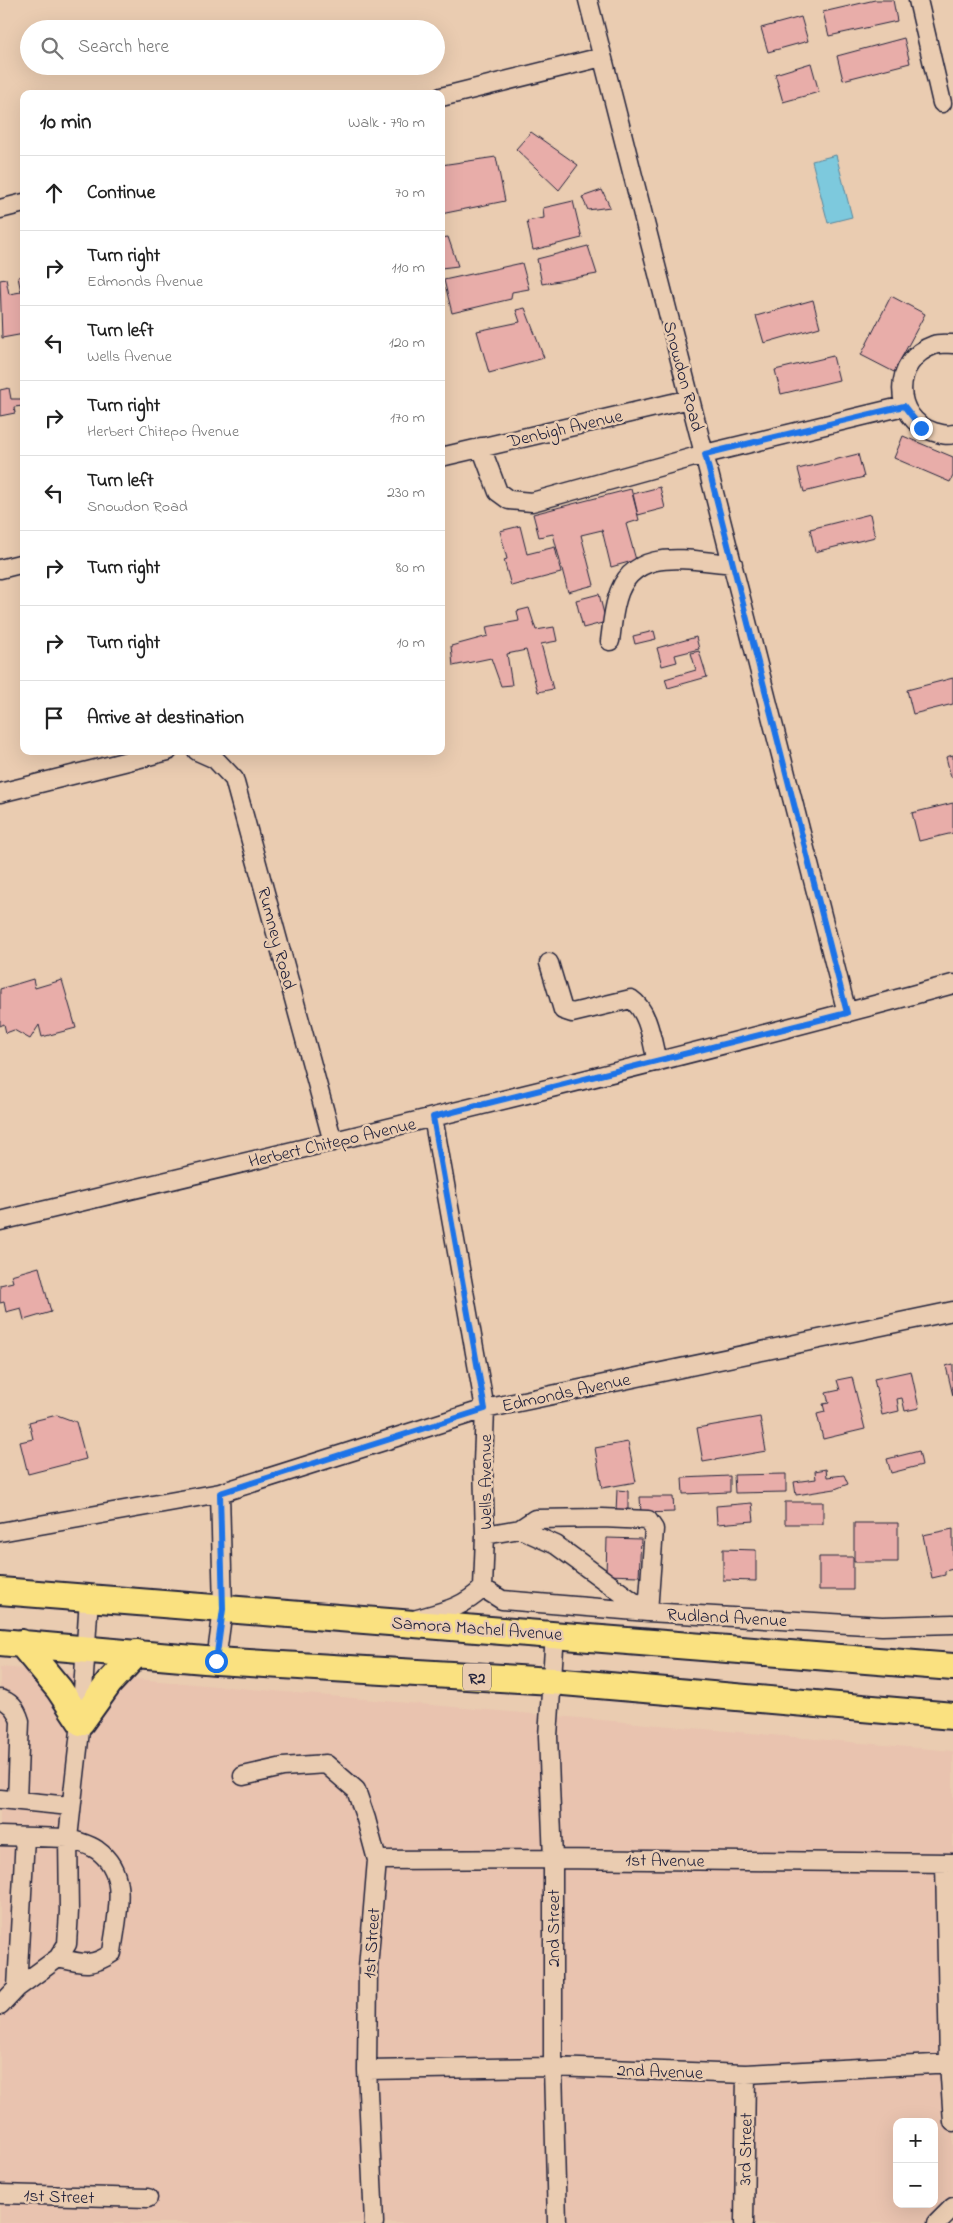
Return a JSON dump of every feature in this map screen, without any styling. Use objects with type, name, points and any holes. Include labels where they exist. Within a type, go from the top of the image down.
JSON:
[{"type":"highway","name":"Samora Machel Avenue","points":[[0,1591],[953,1667]]},
{"type":"highway","name":"R2","points":[[11,1642],[216,1661],[552,1681],[953,1716]]},
{"type":"highway","points":[[11,1642],[59,1689],[81,1722],[109,1683],[137,1653]]},
{"type":"street","name":"Snowdon Road","points":[[588,0],[847,1013]]},
{"type":"street","points":[[918,0],[942,102]]},
{"type":"street","points":[[445,97],[602,57]]},
{"type":"street","points":[[0,209],[20,204]]},
{"type":"street","points":[[953,344],[934,344],[913,358],[901,381],[904,406],[921,428],[947,436],[953,434]]},
{"type":"street","name":"Denbigh Avenue","points":[[445,456],[690,399]]},
{"type":"street","points":[[481,447],[498,492],[509,500],[532,502],[705,454],[904,406]]},
{"type":"street","points":[[610,641],[617,598],[628,574],[644,564],[658,559],[733,564]]},
{"type":"street","points":[[0,569],[20,564]]},
{"type":"street","points":[[0,793],[152,755]]},
{"type":"street","name":"Rumney Road","points":[[206,755],[215,759],[234,778],[333,1142]]},
{"type":"street","points":[[549,963],[563,1010],[572,1013],[631,999],[637,1003],[648,1024],[657,1062]]},
{"type":"street","name":"Herbert Chitepo Avenue","points":[[0,1221],[333,1142],[657,1062],[953,984]]},
{"type":"street","name":"Wells Avenue","points":[[433,1117],[485,1409],[483,1588]]},
{"type":"street","name":"Edmonds Avenue","points":[[0,1532],[220,1493],[485,1409],[953,1311]]},
{"type":"street","points":[[216,1661],[223,1609],[220,1493]]},
{"type":"street","points":[[485,1535],[520,1529],[535,1519],[602,1518],[648,1520],[654,1530],[648,1612]]},
{"type":"street","points":[[520,1529],[556,1545],[648,1612]]},
{"type":"street","points":[[403,1622],[459,1607],[483,1588]]},
{"type":"street","name":"Rudland Avenue","points":[[483,1588],[502,1600],[648,1612],[882,1626],[953,1624]]},
{"type":"street","points":[[0,2006],[17,1988],[58,1958],[67,1944],[70,1806],[81,1722],[89,1598]]},
{"type":"street","name":"2nd Street","points":[[555,1634],[548,1736],[553,1859],[553,2067],[556,2223]]},
{"type":"street","points":[[0,1699],[5,1700],[16,1710],[20,1721],[8,1800],[70,1806]]},
{"type":"street","name":"1st Street","points":[[243,1776],[283,1768],[326,1764],[356,1790],[366,1819],[377,1860],[368,1968],[367,2070],[374,2223]]},
{"type":"street","points":[[0,1836],[68,1838],[96,1849],[114,1867],[119,1886],[112,1953],[104,1959],[87,1965],[58,1958]]},
{"type":"street","points":[[17,1988],[25,1837]]},
{"type":"street","name":"1st Avenue","points":[[377,1860],[553,1859],[949,1863]]},
{"type":"street","points":[[949,1863],[953,2122]]},
{"type":"street","name":"2nd Avenue","points":[[367,2070],[553,2067],[746,2074],[951,2063]]},
{"type":"street","name":"3rd Street","points":[[744,2223],[746,2074]]},
{"type":"street","name":"1st Street","points":[[0,2194],[148,2198]]},
{"type":"street","points":[[937,2223],[953,2207]]},
{"type":"shaded area","points":[[0,1667],[953,1751],[953,2223],[0,2223]]},
{"type":"water","points":[[836,155],[852,217],[828,223],[812,161]]},
{"type":"building","points":[[875,0],[893,0],[897,21],[829,36],[823,12]]},
{"type":"building","points":[[801,17],[808,41],[768,52],[761,28]]},
{"type":"building","points":[[904,38],[910,63],[843,80],[837,56]]},
{"type":"building","points":[[811,63],[819,92],[783,102],[775,74]]},
{"type":"building","points":[[531,132],[578,165],[559,190],[516,149]]},
{"type":"building","points":[[496,157],[505,201],[445,213],[445,164]]},
{"type":"building","points":[[602,190],[610,207],[588,210],[582,197]]},
{"type":"building","points":[[573,201],[582,238],[533,250],[527,221],[544,218],[543,208]]},
{"type":"building","points":[[445,237],[448,237],[458,266],[445,268]]},
{"type":"building","points":[[588,246],[597,274],[542,284],[537,259]]},
{"type":"building","points":[[522,263],[529,289],[512,292],[511,299],[452,313],[445,280]]},
{"type":"building","points":[[6,279],[9,294],[20,292],[20,335],[2,338],[0,280]]},
{"type":"building","points":[[891,296],[925,314],[894,372],[861,355]]},
{"type":"building","points":[[813,300],[820,327],[764,343],[756,316]]},
{"type":"building","points":[[525,308],[544,358],[489,373],[477,331],[520,322],[516,310]]},
{"type":"building","points":[[833,356],[839,380],[781,394],[775,370]]},
{"type":"building","points":[[9,388],[11,399],[20,399],[20,406],[14,407],[15,413],[0,416],[0,390]]},
{"type":"building","points":[[903,436],[953,457],[953,476],[950,482],[894,458]]},
{"type":"building","points":[[858,454],[864,477],[804,492],[798,469]]},
{"type":"building","points":[[660,487],[665,508],[638,515],[633,494]]},
{"type":"building","points":[[631,489],[639,520],[626,524],[636,560],[611,567],[602,530],[581,535],[594,585],[568,592],[553,534],[539,537],[533,514]]},
{"type":"building","points":[[870,514],[875,537],[815,552],[810,529]]},
{"type":"building","points":[[520,526],[527,554],[555,547],[561,573],[511,586],[504,560],[507,559],[500,531]]},
{"type":"building","points":[[599,594],[606,622],[583,628],[576,600]]},
{"type":"building","points":[[529,608],[536,630],[554,627],[557,641],[541,644],[553,689],[538,692],[526,650],[507,654],[512,685],[501,686],[491,658],[453,666],[451,646],[488,636],[486,627],[519,621],[517,611]]},
{"type":"building","points":[[654,631],[656,639],[635,644],[633,636]]},
{"type":"building","points":[[696,637],[699,649],[675,655],[677,662],[662,666],[657,648]]},
{"type":"building","points":[[699,651],[707,677],[668,688],[665,679],[696,670],[691,653]]},
{"type":"building","points":[[953,678],[953,704],[913,714],[907,690]]},
{"type":"building","points":[[953,755],[953,777],[951,777],[946,757]]},
{"type":"building","points":[[953,803],[953,833],[919,841],[912,813]]},
{"type":"building","points":[[33,979],[35,988],[62,980],[76,1028],[42,1037],[39,1025],[30,1039],[14,1030],[6,1033],[4,1024],[0,1026],[0,989]]},
{"type":"building","points":[[39,1267],[51,1312],[24,1320],[21,1308],[6,1312],[4,1302],[0,1303],[0,1285],[13,1282],[11,1275]]},
{"type":"building","points":[[953,1364],[953,1396],[946,1366]]},
{"type":"building","points":[[911,1371],[919,1408],[905,1411],[902,1398],[897,1399],[899,1411],[882,1415],[874,1379]]},
{"type":"building","points":[[852,1377],[865,1429],[823,1439],[817,1414],[825,1412],[823,1404],[829,1403],[826,1393],[840,1390],[837,1380]]},
{"type":"building","points":[[57,1415],[76,1422],[86,1459],[28,1474],[20,1442],[33,1439],[29,1422]]},
{"type":"building","points":[[760,1417],[766,1451],[703,1462],[697,1428]]},
{"type":"building","points":[[628,1442],[636,1482],[602,1488],[595,1448]]},
{"type":"building","points":[[919,1451],[922,1465],[891,1473],[887,1459]]},
{"type":"building","points":[[826,1469],[827,1477],[844,1475],[848,1484],[835,1489],[796,1495],[794,1482],[816,1479],[815,1471]]},
{"type":"building","points":[[786,1474],[786,1492],[735,1493],[734,1475]]},
{"type":"building","points":[[730,1476],[730,1492],[683,1494],[682,1478]]},
{"type":"building","points":[[617,1490],[628,1491],[628,1512],[616,1512]]},
{"type":"building","points":[[640,1497],[673,1497],[674,1512],[641,1513]]},
{"type":"building","points":[[785,1502],[823,1502],[823,1524],[785,1524]]},
{"type":"building","points":[[752,1503],[754,1521],[717,1524],[716,1506]]},
{"type":"building","points":[[854,1523],[898,1523],[898,1562],[854,1562]]},
{"type":"building","points":[[953,1529],[953,1569],[945,1571],[945,1575],[932,1578],[923,1535]]},
{"type":"building","points":[[607,1538],[641,1539],[639,1576],[606,1575]]},
{"type":"building","points":[[723,1549],[756,1550],[756,1581],[723,1580]]},
{"type":"building","points":[[819,1557],[853,1557],[853,1590],[819,1590]]},
{"type":"route","points":[[216,1661],[223,1609],[220,1493],[485,1409],[433,1117],[847,1013],[705,454],[904,406],[921,428]]}]
